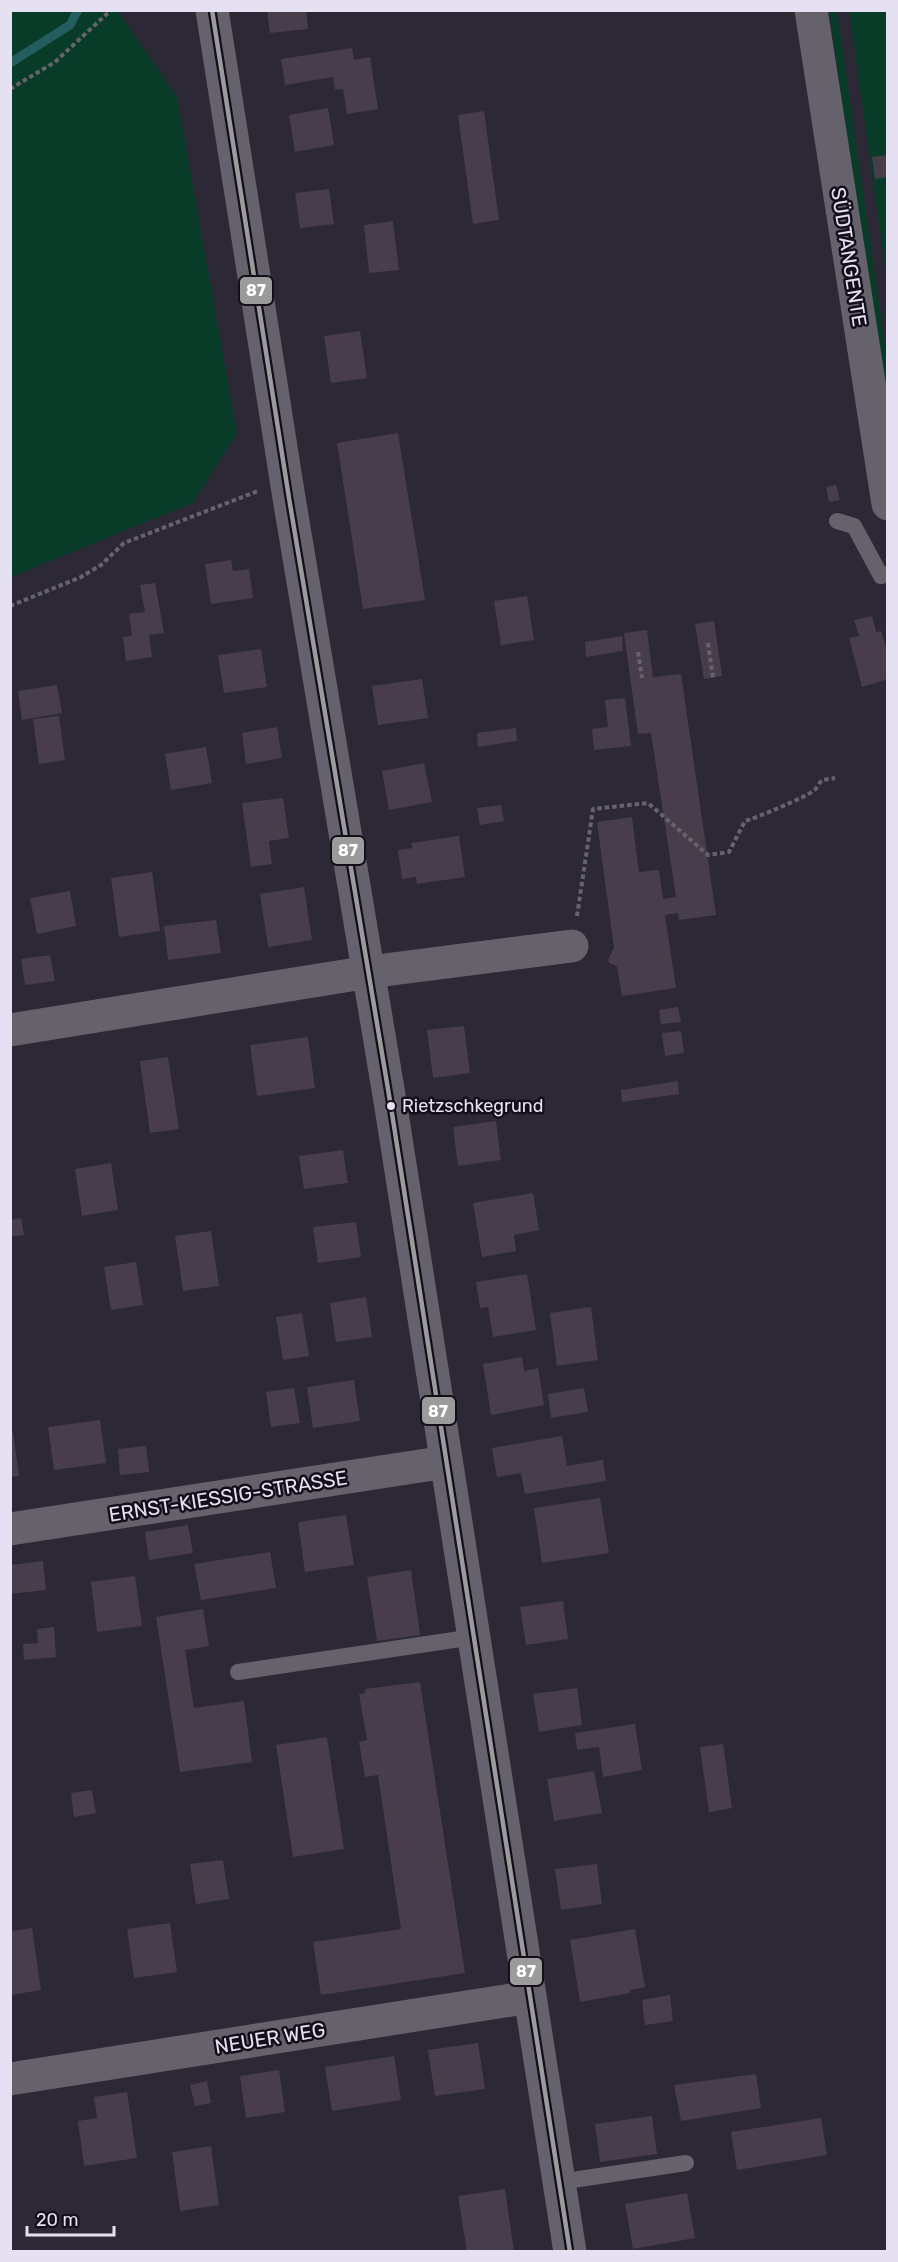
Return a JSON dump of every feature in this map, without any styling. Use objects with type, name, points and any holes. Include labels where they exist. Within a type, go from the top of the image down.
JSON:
[{"type":"street","points":[[212,10],[286,480],[369,972],[570,2252]]},
{"type":"street","name":"SÜDTANGENTE","points":[[811,10],[881,415],[888,504]]},
{"type":"street","points":[[10,1030],[369,972],[572,946]]},
{"type":"street","name":"ERNST-KIESSIG-STRASSE","points":[[10,1529],[446,1462]]},
{"type":"street","name":"NEUER WEG","points":[[10,2079],[530,1997]]},
{"type":"lane","points":[[837,521],[854,526],[881,576],[888,574]]},
{"type":"lane","points":[[238,1672],[474,1637]]},
{"type":"lane","points":[[559,2182],[686,2163]]},
{"type":"path","points":[[10,89],[55,62],[111,10]]},
{"type":"path","points":[[10,606],[81,577],[101,565],[124,543],[286,480]]},
{"type":"path","points":[[708,643],[713,678]]},
{"type":"path","points":[[638,652],[642,678]]},
{"type":"path","points":[[572,946],[593,809],[648,803],[708,855],[729,852],[745,820],[776,811],[786,802],[812,793],[822,780],[835,778]]},
{"type":"green space","points":[[11,10],[118,11],[177,97],[237,433],[193,503],[11,577]]},
{"type":"green space","points":[[829,11],[837,11],[887,359],[887,394],[883,383]]},
{"type":"green space","points":[[849,11],[887,11],[887,281]]},
{"type":"building","points":[[267,10],[306,10],[308,29],[270,33]]},
{"type":"building","points":[[352,48],[354,60],[370,57],[378,109],[347,114],[343,89],[335,90],[333,77],[285,85],[281,59]]},
{"type":"building","points":[[328,108],[334,145],[295,152],[289,115]]},
{"type":"building","points":[[484,111],[499,220],[473,224],[458,115]]},
{"type":"building","points":[[888,155],[888,177],[875,179],[872,157]]},
{"type":"building","points":[[329,189],[334,224],[300,228],[295,193]]},
{"type":"building","points":[[393,221],[399,270],[369,273],[364,225]]},
{"type":"building","points":[[360,331],[367,378],[331,383],[324,336]]},
{"type":"building","points":[[398,433],[425,600],[363,609],[337,443]]},
{"type":"building","points":[[836,485],[840,500],[829,502],[826,487]]},
{"type":"building","points":[[231,560],[233,571],[249,569],[253,598],[211,604],[205,564]]},
{"type":"building","points":[[155,583],[164,633],[149,635],[152,657],[126,661],[123,637],[132,636],[129,614],[145,612],[140,585]]},
{"type":"building","points":[[527,596],[534,640],[501,645],[494,601]]},
{"type":"building","points":[[872,616],[876,632],[881,631],[888,654],[888,679],[862,687],[849,638],[859,636],[854,620]]},
{"type":"building","points":[[714,621],[722,676],[704,679],[695,624]]},
{"type":"building","points":[[647,630],[653,677],[681,674],[716,915],[679,920],[678,913],[665,915],[676,988],[622,996],[617,966],[609,963],[608,959],[614,948],[597,822],[632,817],[639,872],[659,870],[663,899],[676,897],[651,733],[638,734],[624,633]]},
{"type":"building","points":[[622,636],[623,651],[586,657],[585,642]]},
{"type":"building","points":[[261,649],[267,687],[224,693],[218,655]]},
{"type":"building","points":[[422,679],[428,718],[378,725],[372,686]]},
{"type":"building","points":[[57,685],[62,713],[22,720],[18,691]]},
{"type":"building","points":[[625,698],[631,746],[594,750],[592,729],[608,727],[605,700]]},
{"type":"building","points":[[59,716],[65,760],[39,764],[33,719]]},
{"type":"building","points":[[277,727],[282,758],[246,764],[242,733]]},
{"type":"building","points":[[516,728],[517,741],[478,747],[477,733]]},
{"type":"building","points":[[206,747],[212,783],[171,790],[165,754]]},
{"type":"building","points":[[424,763],[432,802],[389,810],[382,771]]},
{"type":"building","points":[[283,798],[289,838],[269,841],[272,864],[251,867],[242,803]]},
{"type":"building","points":[[501,805],[504,821],[480,825],[477,808]]},
{"type":"building","points":[[459,836],[465,877],[417,884],[416,877],[402,879],[398,850],[413,848],[411,843]]},
{"type":"building","points":[[152,872],[160,931],[119,937],[111,878]]},
{"type":"building","points":[[304,887],[312,940],[268,947],[260,894]]},
{"type":"building","points":[[70,891],[76,926],[37,934],[30,898]]},
{"type":"building","points":[[216,920],[221,953],[168,960],[164,926]]},
{"type":"building","points":[[50,955],[55,981],[25,985],[21,959]]},
{"type":"building","points":[[678,1007],[681,1022],[661,1024],[659,1010]]},
{"type":"building","points":[[464,1026],[470,1073],[433,1078],[427,1030]]},
{"type":"building","points":[[681,1031],[684,1053],[665,1056],[662,1033]]},
{"type":"building","points":[[308,1037],[315,1088],[257,1096],[250,1045]]},
{"type":"building","points":[[168,1057],[179,1129],[150,1133],[140,1061]]},
{"type":"building","points":[[678,1081],[679,1094],[622,1102],[621,1090]]},
{"type":"building","points":[[496,1121],[501,1160],[458,1166],[453,1127]]},
{"type":"building","points":[[343,1150],[348,1183],[304,1189],[299,1156]]},
{"type":"building","points":[[111,1163],[118,1210],[82,1216],[75,1169]]},
{"type":"building","points":[[533,1193],[539,1230],[514,1235],[516,1251],[482,1257],[473,1203]]},
{"type":"building","points":[[21,1218],[24,1235],[10,1237],[10,1220]]},
{"type":"building","points":[[356,1222],[361,1257],[318,1263],[313,1227]]},
{"type":"building","points":[[211,1231],[219,1286],[183,1291],[175,1236]]},
{"type":"building","points":[[136,1262],[143,1305],[111,1310],[104,1267]]},
{"type":"building","points":[[527,1274],[536,1330],[493,1337],[488,1307],[480,1308],[476,1282]]},
{"type":"building","points":[[366,1297],[372,1337],[336,1342],[330,1303]]},
{"type":"building","points":[[591,1307],[598,1360],[557,1366],[550,1313]]},
{"type":"building","points":[[302,1313],[309,1356],[283,1360],[276,1317]]},
{"type":"building","points":[[522,1357],[524,1371],[538,1368],[544,1405],[491,1415],[483,1364]]},
{"type":"building","points":[[354,1380],[360,1421],[313,1428],[307,1387]]},
{"type":"building","points":[[294,1388],[300,1423],[271,1427],[266,1392]]},
{"type":"building","points":[[584,1388],[588,1412],[551,1418],[548,1394]]},
{"type":"building","points":[[100,1420],[106,1463],[54,1470],[48,1427]]},
{"type":"building","points":[[10,1432],[13,1432],[19,1476],[10,1477]]},
{"type":"building","points":[[562,1436],[567,1466],[603,1460],[606,1481],[525,1494],[521,1473],[497,1477],[492,1448]]},
{"type":"building","points":[[146,1446],[149,1472],[120,1475],[118,1449]]},
{"type":"building","points":[[600,1498],[609,1553],[542,1563],[534,1508]]},
{"type":"building","points":[[346,1515],[354,1565],[305,1572],[298,1522]]},
{"type":"building","points":[[188,1525],[193,1553],[149,1560],[145,1532]]},
{"type":"building","points":[[270,1552],[276,1588],[201,1600],[194,1564]]},
{"type":"building","points":[[43,1561],[46,1590],[10,1594],[10,1565]]},
{"type":"building","points":[[411,1570],[420,1635],[377,1641],[367,1577]]},
{"type":"building","points":[[135,1576],[142,1626],[97,1632],[91,1582]]},
{"type":"building","points":[[563,1601],[568,1639],[526,1645],[520,1607]]},
{"type":"building","points":[[203,1609],[209,1646],[185,1650],[194,1708],[244,1701],[252,1762],[180,1772],[156,1617]]},
{"type":"building","points":[[54,1627],[56,1657],[24,1660],[23,1644],[38,1643],[37,1629]]},
{"type":"building","points":[[420,1682],[465,1973],[321,1995],[313,1942],[401,1929],[378,1775],[365,1777],[359,1742],[367,1740],[359,1694],[365,1693],[365,1689]]},
{"type":"building","points":[[577,1688],[582,1725],[539,1732],[533,1694]]},
{"type":"building","points":[[635,1724],[642,1770],[603,1777],[599,1747],[577,1750],[575,1733]]},
{"type":"building","points":[[327,1737],[344,1849],[293,1857],[276,1745]]},
{"type":"building","points":[[723,1744],[732,1808],[709,1812],[700,1747]]},
{"type":"building","points":[[594,1771],[602,1813],[554,1821],[547,1779]]},
{"type":"building","points":[[92,1790],[96,1813],[74,1817],[71,1793]]},
{"type":"building","points":[[223,1860],[229,1899],[196,1904],[190,1864]]},
{"type":"building","points":[[597,1864],[602,1904],[561,1910],[555,1869]]},
{"type":"building","points":[[170,1923],[177,1972],[134,1978],[127,1929]]},
{"type":"building","points":[[32,1928],[41,1990],[10,1995],[10,1931]]},
{"type":"building","points":[[635,1929],[645,1987],[630,1990],[630,1993],[580,2002],[570,1940]]},
{"type":"building","points":[[670,1995],[673,2021],[645,2025],[642,2000]]},
{"type":"building","points":[[478,2043],[485,2089],[435,2096],[428,2050]]},
{"type":"building","points":[[394,2056],[401,2100],[332,2111],[325,2067]]},
{"type":"building","points":[[279,2070],[285,2112],[246,2118],[240,2076]]},
{"type":"building","points":[[756,2074],[761,2108],[681,2121],[674,2085]]},
{"type":"building","points":[[207,2081],[211,2103],[195,2106],[190,2085]]},
{"type":"building","points":[[127,2092],[137,2158],[84,2166],[78,2121],[97,2118],[94,2097]]},
{"type":"building","points":[[652,2116],[657,2154],[600,2162],[595,2124]]},
{"type":"building","points":[[821,2118],[827,2155],[737,2170],[731,2132]]},
{"type":"building","points":[[211,2146],[219,2205],[180,2211],[172,2152]]},
{"type":"building","points":[[505,2189],[514,2252],[467,2252],[458,2196]]},
{"type":"building","points":[[687,2193],[695,2238],[633,2249],[625,2204]]},
{"type":"waterway","points":[[10,63],[70,25],[78,10]]},
{"type":"transit line","name":"87","points":[[212,10],[289,498],[391,1107],[570,2252]]},
{"type":"place","name":"Rietzschkegrund","points":[[391,1106]]}]
